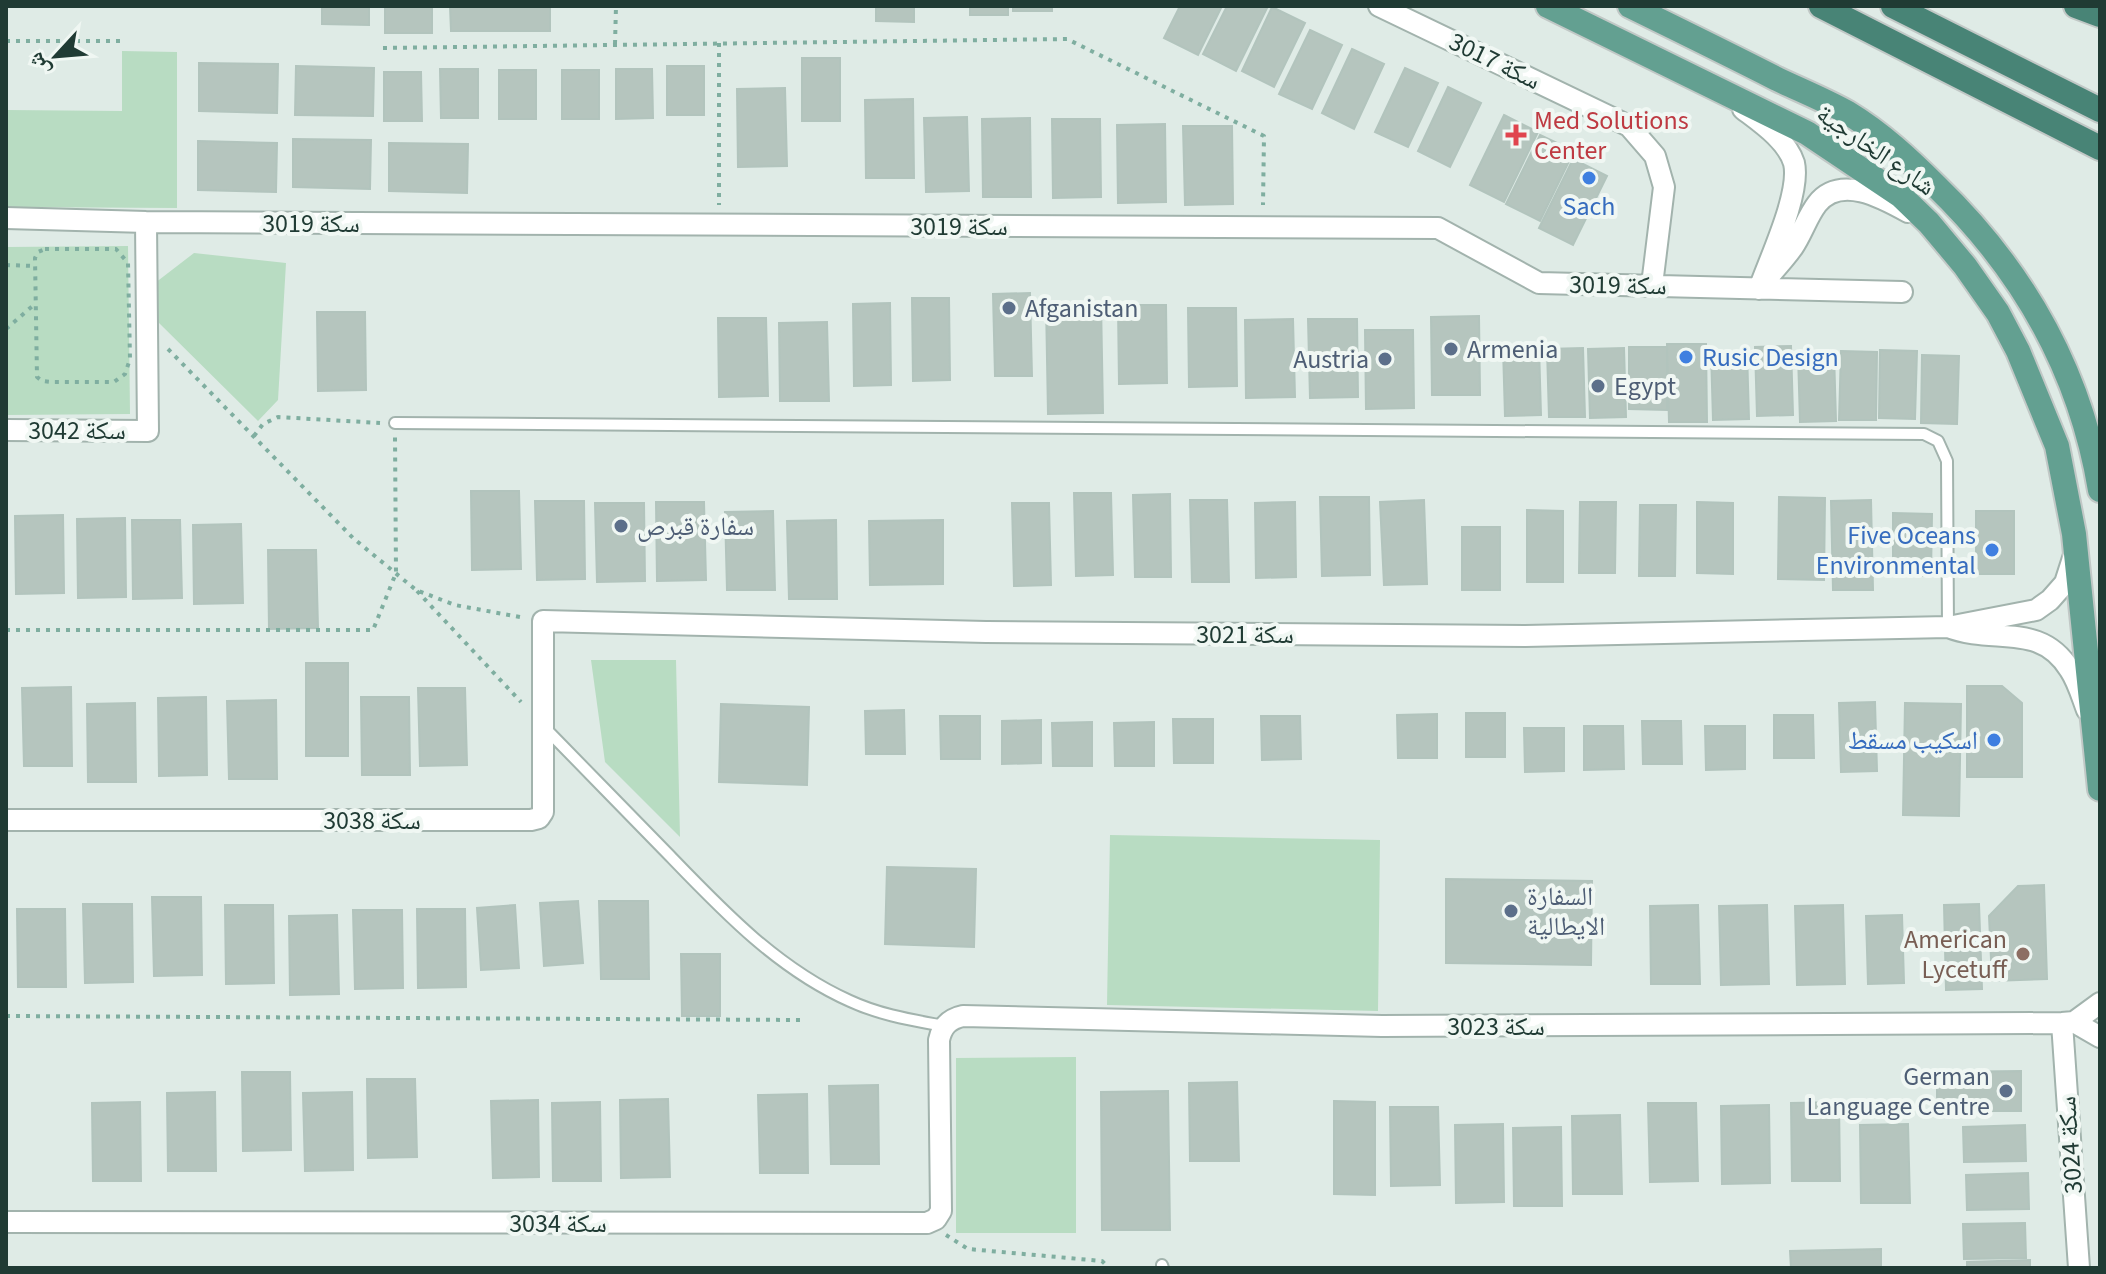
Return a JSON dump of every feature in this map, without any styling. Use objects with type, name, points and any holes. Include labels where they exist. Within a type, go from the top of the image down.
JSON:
[{"type":"highway","points":[[1821,6],[2100,148]]},
{"type":"highway","points":[[1893,6],[2100,110]]},
{"type":"highway","points":[[2076,6],[2100,15]]},
{"type":"main road","name":"شارع الخارجية","points":[[1548,6],[1807,133],[1901,196],[1929,223],[1965,266],[1998,313],[2034,384],[2057,446],[2076,550],[2100,789]]},
{"type":"main road","name":"شارع الخارجية","points":[[1630,6],[1847,113],[1890,143],[1969,218],[2012,272],[2039,315],[2067,373],[2085,423],[2100,490]]},
{"type":"street","name":"سكة 3017","points":[[1379,6],[1629,126],[1655,156],[1664,187],[1652,285]]},
{"type":"street","points":[[1714,87],[1764,125],[1793,161],[1795,180],[1791,201],[1759,289]]},
{"type":"street","points":[[1759,289],[1792,248],[1817,204],[1828,193],[1842,189],[1856,190],[1890,202],[1929,223]]},
{"type":"street","name":"سكة 3019","points":[[6,218],[146,222],[1438,228],[1539,283],[1902,292]]},
{"type":"street","points":[[146,222],[148,329]]},
{"type":"street","name":"سكة 3042","points":[[6,430],[148,431],[148,329]]},
{"type":"street","name":"سكة 3021","points":[[543,621],[986,632],[1509,636],[1948,627],[2036,610],[2065,583],[2076,550]]},
{"type":"street","name":"سكة 3038","points":[[6,820],[539,818],[543,812],[543,621]]},
{"type":"street","name":"سكة 3021","points":[[1948,627],[1976,636],[2026,637],[2043,642],[2056,652],[2071,671],[2094,730]]},
{"type":"street","points":[[2068,1022],[2100,1003]]},
{"type":"street","name":"سكة 3023","points":[[944,1026],[963,1016],[1382,1026],[2068,1022]]},
{"type":"street","points":[[2068,1022],[2100,1037]]},
{"type":"street","name":"سكة 3024","points":[[2068,1022],[2079,1268]]},
{"type":"street","points":[[927,1223],[936,1219],[941,1211],[938,1048],[944,1026]]},
{"type":"street","name":"سكة 3034","points":[[6,1222],[927,1223]]},
{"type":"lane","points":[[395,423],[1924,434],[1938,441],[1947,461],[1948,627]]},
{"type":"lane","points":[[544,727],[733,920],[770,950],[819,985],[850,1001],[883,1014],[944,1026]]},
{"type":"path","points":[[615,45],[616,6]]},
{"type":"path","points":[[383,48],[1067,39],[1264,136],[1262,227]]},
{"type":"path","points":[[6,41],[121,41]]},
{"type":"path","points":[[719,43],[719,225]]},
{"type":"path","points":[[45,249],[116,249],[128,263],[130,359],[125,374],[114,382],[42,381],[37,377],[35,266],[38,252],[45,249]]},
{"type":"path","points":[[6,265],[35,266]]},
{"type":"path","points":[[6,329],[36,303]]},
{"type":"path","points":[[148,329],[353,538],[416,590],[544,727]]},
{"type":"path","points":[[6,630],[373,630],[396,573],[395,423],[278,417],[263,424],[254,436]]},
{"type":"path","points":[[416,590],[455,605],[543,621]]},
{"type":"path","points":[[6,1016],[803,1020]]},
{"type":"path","points":[[927,1223],[968,1249],[1102,1261],[1109,1268]]},
{"type":"green space","points":[[122,51],[177,52],[177,208],[6,207],[6,110],[122,111]]},
{"type":"green space","points":[[128,246],[130,414],[6,415],[6,247]]},
{"type":"green space","points":[[194,253],[286,263],[278,400],[258,421],[157,321],[155,283]]},
{"type":"green space","points":[[591,660],[676,660],[680,837],[605,762]]},
{"type":"green space","points":[[1110,835],[1380,840],[1378,1011],[1107,1005]]},
{"type":"green space","points":[[1076,1057],[1076,1233],[956,1233],[956,1058]]},
{"type":"building","points":[[322,6],[369,6],[369,25],[322,24]]},
{"type":"building","points":[[385,6],[432,6],[432,33],[385,33]]},
{"type":"building","points":[[450,6],[550,6],[550,31],[451,31]]},
{"type":"building","points":[[876,6],[914,6],[914,22],[876,21]]},
{"type":"building","points":[[970,6],[1008,6],[1008,15],[970,15]]},
{"type":"building","points":[[1013,6],[1052,6],[1052,11],[1013,11]]},
{"type":"building","points":[[1180,6],[1222,6],[1198,55],[1164,38]]},
{"type":"building","points":[[1227,6],[1268,6],[1236,71],[1203,54]]},
{"type":"building","points":[[1272,7],[1305,23],[1274,87],[1242,71]]},
{"type":"building","points":[[1310,30],[1342,45],[1312,109],[1279,94]]},
{"type":"building","points":[[1352,49],[1384,64],[1354,129],[1322,113]]},
{"type":"building","points":[[802,58],[840,58],[840,121],[802,121]]},
{"type":"building","points":[[199,63],[278,64],[277,113],[199,111]]},
{"type":"building","points":[[296,66],[374,68],[373,116],[295,115]]},
{"type":"building","points":[[667,66],[704,66],[704,115],[667,115]]},
{"type":"building","points":[[1405,68],[1438,83],[1408,147],[1375,132]]},
{"type":"building","points":[[440,69],[478,69],[478,118],[441,118]]},
{"type":"building","points":[[616,69],[652,69],[653,118],[616,119]]},
{"type":"building","points":[[499,70],[536,70],[536,119],[499,119]]},
{"type":"building","points":[[562,70],[599,70],[599,119],[562,119]]},
{"type":"building","points":[[384,72],[421,72],[422,121],[384,121]]},
{"type":"building","points":[[1448,87],[1481,103],[1450,167],[1418,151]]},
{"type":"building","points":[[785,88],[787,166],[738,167],[737,89]]},
{"type":"building","points":[[913,99],[914,178],[866,178],[865,100]]},
{"type":"building","points":[[1504,115],[1538,132],[1504,202],[1470,185]]},
{"type":"building","points":[[967,117],[969,191],[926,192],[924,118]]},
{"type":"building","points":[[1030,118],[1031,197],[983,197],[982,119]]},
{"type":"building","points":[[1052,119],[1100,119],[1101,197],[1053,198]]},
{"type":"building","points":[[1165,124],[1166,202],[1118,203],[1117,125]]},
{"type":"building","points":[[1183,126],[1232,126],[1233,204],[1185,205]]},
{"type":"building","points":[[1540,135],[1574,151],[1540,221],[1506,204]]},
{"type":"building","points":[[293,139],[371,140],[370,189],[293,187]]},
{"type":"building","points":[[198,141],[277,143],[276,192],[198,190]]},
{"type":"building","points":[[389,143],[468,144],[467,193],[389,191]]},
{"type":"building","points":[[1573,159],[1607,176],[1573,245],[1539,228]]},
{"type":"building","points":[[1030,293],[1032,376],[995,376],[993,294]]},
{"type":"building","points":[[912,298],[949,298],[950,380],[913,381]]},
{"type":"building","points":[[1101,302],[1103,413],[1048,414],[1046,303]]},
{"type":"building","points":[[890,303],[891,385],[854,386],[853,304]]},
{"type":"building","points":[[1118,305],[1166,305],[1167,383],[1119,384]]},
{"type":"building","points":[[1188,308],[1236,308],[1237,386],[1189,387]]},
{"type":"building","points":[[317,312],[365,312],[366,390],[318,391]]},
{"type":"building","points":[[1479,316],[1480,395],[1432,395],[1431,317]]},
{"type":"building","points":[[718,318],[766,318],[768,396],[719,397]]},
{"type":"building","points":[[1293,319],[1295,397],[1246,398],[1245,320]]},
{"type":"building","points":[[1308,319],[1357,319],[1358,397],[1310,398]]},
{"type":"building","points":[[827,322],[829,401],[780,401],[779,323]]},
{"type":"building","points":[[1365,330],[1413,330],[1414,408],[1366,409]]},
{"type":"building","points":[[1667,344],[1706,344],[1707,422],[1669,422]]},
{"type":"building","points":[[1791,346],[1793,415],[1757,416],[1755,347]]},
{"type":"building","points":[[1539,347],[1541,415],[1505,416],[1503,348]]},
{"type":"building","points":[[1629,347],[1667,347],[1667,410],[1629,409]]},
{"type":"building","points":[[1583,348],[1585,417],[1549,417],[1547,349]]},
{"type":"building","points":[[1624,348],[1626,417],[1590,418],[1588,349]]},
{"type":"building","points":[[1880,350],[1917,351],[1915,419],[1879,418]]},
{"type":"building","points":[[1711,351],[1747,351],[1749,419],[1713,420]]},
{"type":"building","points":[[1841,351],[1877,352],[1876,420],[1839,420]]},
{"type":"building","points":[[1834,353],[1836,421],[1800,422],[1798,354]]},
{"type":"building","points":[[1922,355],[1959,356],[1957,424],[1921,423]]},
{"type":"building","points":[[471,491],[519,491],[521,569],[472,570]]},
{"type":"building","points":[[1074,493],[1111,493],[1113,575],[1076,576]]},
{"type":"building","points":[[1170,494],[1171,577],[1135,577],[1133,495]]},
{"type":"building","points":[[1320,497],[1369,497],[1370,575],[1322,576]]},
{"type":"building","points":[[1779,497],[1825,498],[1824,580],[1778,579]]},
{"type":"building","points":[[1190,500],[1227,500],[1229,582],[1192,582]]},
{"type":"building","points":[[1424,500],[1427,584],[1384,585],[1380,502]]},
{"type":"building","points":[[1871,500],[1873,590],[1833,590],[1831,501]]},
{"type":"building","points":[[535,501],[584,501],[585,579],[537,580]]},
{"type":"building","points":[[656,502],[704,502],[706,580],[657,581]]},
{"type":"building","points":[[1295,502],[1296,577],[1256,578],[1255,503]]},
{"type":"building","points":[[1580,502],[1616,502],[1615,573],[1579,573]]},
{"type":"building","points":[[1697,502],[1733,503],[1733,574],[1697,573]]},
{"type":"building","points":[[595,503],[644,503],[645,581],[597,582]]},
{"type":"building","points":[[1012,503],[1049,503],[1051,585],[1014,586]]},
{"type":"building","points":[[1640,505],[1676,505],[1675,576],[1639,576]]},
{"type":"building","points":[[1527,510],[1563,511],[1563,582],[1527,582]]},
{"type":"building","points":[[773,511],[775,590],[727,590],[725,512]]},
{"type":"building","points":[[1976,511],[2014,511],[2014,574],[1976,574]]},
{"type":"building","points":[[1893,513],[1932,514],[1931,576],[1893,576]]},
{"type":"building","points":[[63,515],[64,593],[16,594],[15,516]]},
{"type":"building","points":[[125,518],[126,597],[78,598],[77,519]]},
{"type":"building","points":[[132,520],[180,520],[182,598],[133,599]]},
{"type":"building","points":[[836,520],[837,599],[789,599],[787,521]]},
{"type":"building","points":[[943,520],[943,584],[870,585],[869,521]]},
{"type":"building","points":[[241,524],[243,603],[194,604],[193,525]]},
{"type":"building","points":[[1462,527],[1500,527],[1500,590],[1462,590]]},
{"type":"building","points":[[268,550],[316,550],[318,628],[269,629]]},
{"type":"building","points":[[306,663],[348,663],[348,756],[306,756]]},
{"type":"building","name":"اسكيب مسقط","points":[[1967,686],[2002,686],[2022,703],[2022,777],[1967,777]]},
{"type":"building","points":[[71,687],[72,766],[24,766],[22,688]]},
{"type":"building","points":[[418,688],[465,688],[467,765],[420,766]]},
{"type":"building","points":[[206,697],[207,775],[159,776],[158,698]]},
{"type":"building","points":[[361,697],[409,697],[410,775],[362,775]]},
{"type":"building","points":[[276,700],[277,779],[229,779],[227,701]]},
{"type":"building","points":[[1875,702],[1877,771],[1841,772],[1839,703]]},
{"type":"building","points":[[135,703],[136,782],[88,782],[87,704]]},
{"type":"building","points":[[1905,703],[1961,704],[1959,816],[1903,815]]},
{"type":"building","points":[[721,704],[809,707],[807,785],[719,782]]},
{"type":"building","points":[[904,710],[905,754],[866,754],[865,711]]},
{"type":"building","points":[[1466,713],[1505,713],[1505,757],[1466,757]]},
{"type":"building","points":[[1437,714],[1437,758],[1398,758],[1397,715]]},
{"type":"building","points":[[1774,715],[1813,715],[1814,758],[1774,758]]},
{"type":"building","points":[[940,716],[980,716],[980,759],[941,759]]},
{"type":"building","points":[[1261,716],[1300,716],[1301,759],[1262,760]]},
{"type":"building","points":[[1173,719],[1213,719],[1213,763],[1174,763]]},
{"type":"building","points":[[1041,720],[1041,763],[1002,764],[1002,721]]},
{"type":"building","points":[[1642,721],[1681,721],[1682,764],[1643,764]]},
{"type":"building","points":[[1092,722],[1092,766],[1053,766],[1052,723]]},
{"type":"building","points":[[1154,722],[1154,766],[1115,766],[1114,723]]},
{"type":"building","points":[[1584,726],[1623,726],[1624,769],[1584,770]]},
{"type":"building","points":[[1705,726],[1745,726],[1745,769],[1706,770]]},
{"type":"building","points":[[1524,728],[1564,728],[1564,771],[1525,772]]},
{"type":"building","points":[[887,867],[976,869],[974,947],[885,944]]},
{"type":"building","points":[[1446,879],[1592,881],[1591,965],[1446,963]]},
{"type":"building","points":[[2044,885],[2047,979],[1992,981],[1989,916],[2018,886]]},
{"type":"building","points":[[152,897],[201,897],[202,975],[154,976]]},
{"type":"building","points":[[578,901],[583,963],[544,966],[540,903]]},
{"type":"building","points":[[599,901],[648,901],[649,979],[601,979]]},
{"type":"building","points":[[83,904],[132,904],[133,982],[85,983]]},
{"type":"building","points":[[1979,904],[1982,989],[1946,990],[1944,905]]},
{"type":"building","points":[[225,905],[273,905],[274,983],[226,984]]},
{"type":"building","points":[[515,905],[519,968],[481,970],[477,908]]},
{"type":"building","points":[[1698,905],[1700,984],[1651,984],[1650,906]]},
{"type":"building","points":[[1767,905],[1769,984],[1721,985],[1719,906]]},
{"type":"building","points":[[1843,905],[1845,984],[1797,985],[1795,906]]},
{"type":"building","points":[[17,909],[65,909],[66,987],[18,987]]},
{"type":"building","points":[[417,909],[465,909],[466,987],[418,988]]},
{"type":"building","points":[[353,910],[402,910],[403,988],[355,989]]},
{"type":"building","points":[[337,915],[339,994],[290,995],[289,916]]},
{"type":"building","points":[[1902,915],[1904,983],[1868,984],[1866,916]]},
{"type":"building","points":[[681,954],[720,954],[720,1016],[682,1016]]},
{"type":"building","points":[[2021,1071],[2021,1111],[1937,1111],[1937,1072]]},
{"type":"building","points":[[242,1072],[290,1072],[291,1150],[243,1151]]},
{"type":"building","points":[[367,1079],[415,1079],[417,1157],[368,1158]]},
{"type":"building","points":[[1237,1082],[1239,1161],[1190,1161],[1189,1083]]},
{"type":"building","points":[[878,1085],[879,1164],[831,1164],[829,1086]]},
{"type":"building","points":[[1168,1091],[1170,1230],[1102,1230],[1101,1092]]},
{"type":"building","points":[[215,1092],[216,1171],[168,1171],[167,1093]]},
{"type":"building","points":[[352,1092],[353,1170],[305,1171],[303,1093]]},
{"type":"building","points":[[807,1094],[808,1173],[760,1173],[758,1095]]},
{"type":"building","points":[[668,1099],[670,1177],[621,1178],[620,1100]]},
{"type":"building","points":[[538,1100],[539,1177],[493,1178],[491,1101]]},
{"type":"building","points":[[1334,1101],[1375,1102],[1375,1195],[1334,1194]]},
{"type":"building","points":[[140,1102],[141,1181],[93,1181],[92,1103]]},
{"type":"building","points":[[600,1102],[601,1181],[553,1181],[552,1103]]},
{"type":"building","points":[[1839,1102],[1840,1181],[1792,1181],[1791,1103]]},
{"type":"building","points":[[1648,1103],[1696,1103],[1698,1181],[1650,1182]]},
{"type":"building","points":[[1769,1105],[1770,1183],[1722,1184],[1721,1106]]},
{"type":"building","points":[[1390,1107],[1438,1107],[1440,1185],[1391,1186]]},
{"type":"building","points":[[1620,1115],[1622,1194],[1573,1194],[1572,1116]]},
{"type":"building","points":[[1503,1124],[1504,1202],[1456,1203],[1455,1125]]},
{"type":"building","points":[[1908,1124],[1910,1203],[1861,1203],[1860,1125]]},
{"type":"building","points":[[2025,1125],[2026,1161],[1964,1162],[1963,1127]]},
{"type":"building","points":[[1561,1127],[1562,1206],[1514,1206],[1513,1128]]},
{"type":"building","points":[[2028,1173],[2029,1209],[1967,1210],[1966,1175]]},
{"type":"building","points":[[2025,1223],[2026,1258],[1964,1259],[1963,1224]]},
{"type":"building","points":[[1881,1249],[1881,1268],[1791,1268],[1790,1251]]},
{"type":"building","points":[[2030,1260],[2030,1268],[1967,1268],[1967,1262]]},
{"type":"place","name":"Med Solutions Center","points":[[1516,135]]},
{"type":"place","name":"Sach","points":[[1589,178]]},
{"type":"place","name":"Afganistan","points":[[1009,308]]},
{"type":"place","name":"Armenia","points":[[1451,349]]},
{"type":"place","name":"Rusic Design","points":[[1686,357]]},
{"type":"place","name":"Austria","points":[[1385,359]]},
{"type":"place","name":"Egypt","points":[[1598,386]]},
{"type":"place","name":"سفارة قبرص","points":[[621,526]]},
{"type":"place","name":"Five Oceans Environmental","points":[[1992,550]]},
{"type":"place","name":"اسكيب مسقط","points":[[1994,740]]},
{"type":"place","name":"السفارة الايطالية","points":[[1511,911]]},
{"type":"place","name":"American Lycetuff","points":[[2023,954]]},
{"type":"place","name":"German Language Centre","points":[[2006,1091]]}]
